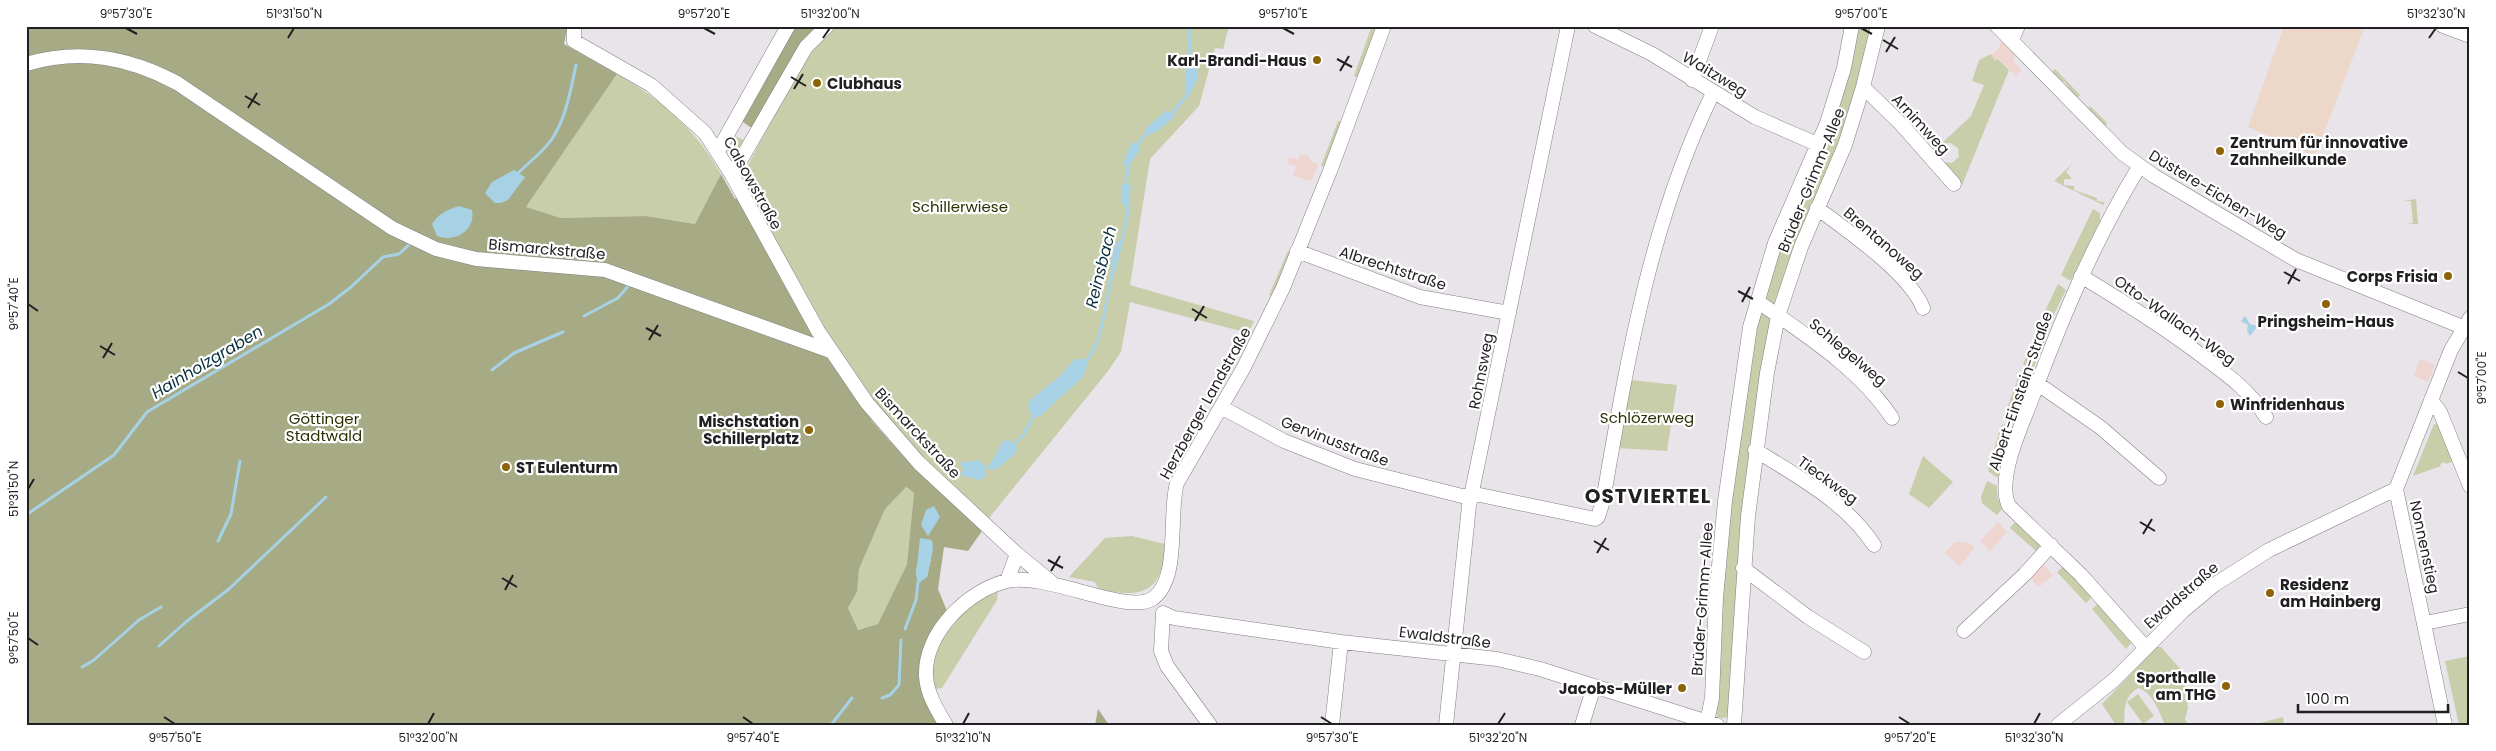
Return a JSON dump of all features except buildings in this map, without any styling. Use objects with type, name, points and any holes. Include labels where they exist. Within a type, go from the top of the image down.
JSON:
[{"type":"street","name":"Calsowstraße","points":[[574,26],[574,41],[656,89],[700,128],[718,150],[795,293],[830,350]]},
{"type":"street","points":[[718,150],[788,26]]},
{"type":"street","points":[[732,175],[806,47],[827,26]]},
{"type":"street","name":"Herzberger Landstraße","points":[[1153,598],[1167,577],[1172,548],[1172,504],[1177,484],[1264,330],[1330,171],[1384,26]]},
{"type":"street","name":"Rohnsweg","points":[[1446,725],[1472,496],[1568,26]]},
{"type":"street","name":"Waitzweg","points":[[1596,26],[1652,54],[1755,117],[1819,145]]},
{"type":"street","points":[[1692,80],[1712,26]]},
{"type":"street","name":"Brüder-Grimm-Allee","points":[[1712,723],[1716,598],[1725,501],[1739,392],[1757,301],[1775,244],[1819,145],[1844,68],[1852,26]]},
{"type":"street","name":"Brüder-Grimm-Allee","points":[[1734,725],[1743,568],[1755,450],[1778,316],[1790,276],[1845,145],[1863,87],[1878,26]]},
{"type":"street","name":"Düstere-Eichen-Weg","points":[[1997,26],[2108,139],[2139,167],[2296,260],[2467,325]]},
{"type":"street","points":[[2012,40],[2018,26]]},
{"type":"street","points":[[2443,26],[2470,36]]},
{"type":"street","name":"Bismarckstraße","points":[[26,64],[41,60],[88,56],[115,59],[142,66],[177,83],[392,228],[436,249],[476,259],[605,270],[830,350],[867,403],[909,453],[1017,554],[1052,582]]},
{"type":"street","name":"Arnimweg","points":[[1863,87],[1901,124],[1954,184]]},
{"type":"street","points":[[1472,496],[1480,495],[1595,519],[1598,517],[1627,359],[1645,284],[1687,151],[1713,93]]},
{"type":"street","name":"Albert-Einstein-Straße","points":[[2139,167],[2118,202],[2081,276],[2057,330],[2012,455],[2004,493],[2009,506],[2052,545],[2099,594],[2146,648]]},
{"type":"street","name":"Brentanoweg","points":[[1818,208],[1882,260],[1918,295],[1924,308]]},
{"type":"street","name":"Albrechtstraße","points":[[1298,251],[1420,297],[1509,313]]},
{"type":"street","name":"Otto-Wallach-Weg","points":[[2081,276],[2179,338],[2254,398],[2266,417]]},
{"type":"street","points":[[1757,301],[1778,316]]},
{"type":"street","name":"Schlegelweg","points":[[1778,316],[1851,374],[1881,402],[1892,418]]},
{"type":"street","name":"Nonnenstieg","points":[[2445,725],[2396,489],[2451,350],[2467,325]]},
{"type":"street","points":[[2038,384],[2062,398],[2100,427],[2159,478]]},
{"type":"street","points":[[2431,400],[2440,412],[2470,486]]},
{"type":"street","name":"Gervinusstraße","points":[[1221,407],[1284,441],[1355,469],[1405,484],[1462,496],[1472,496]]},
{"type":"street","name":"Tieckweg","points":[[1755,450],[1844,511],[1862,526],[1874,545]]},
{"type":"street","name":"Ewaldstraße","points":[[2058,725],[2076,719],[2196,600],[2243,564],[2396,489]]},
{"type":"street","points":[[1964,631],[2025,574],[2052,545]]},
{"type":"street","points":[[1007,581],[1017,554]]},
{"type":"street","points":[[1743,568],[1808,617],[1864,652]]},
{"type":"street","points":[[946,725],[934,704],[926,676],[927,664],[934,642],[949,619],[974,595],[1007,581],[1028,579],[1052,582],[1092,594],[1129,602],[1146,602],[1153,598],[1163,613],[1161,646],[1167,666],[1210,725]]},
{"type":"street","name":"Ewaldstraße","points":[[1163,613],[1174,618],[1341,642],[1497,659],[1594,686],[1712,723]]},
{"type":"street","points":[[2424,623],[2470,614]]},
{"type":"street","points":[[1332,725],[1341,642]]},
{"type":"street","points":[[1582,725],[1594,686]]},
{"type":"shaded area","points":[[2284,26],[2365,26],[2315,156],[2248,127]]},
{"type":"shaded area","points":[[2001,41],[2015,54],[2013,61],[2022,70],[2016,76],[1999,59],[1995,61],[1991,54],[1998,50]]},
{"type":"shaded area","points":[[1300,154],[1308,156],[1311,161],[1318,164],[1311,181],[1293,176],[1296,166],[1287,164],[1289,157],[1298,160]]},
{"type":"shaded area","points":[[2420,359],[2435,365],[2428,382],[2414,376]]},
{"type":"shaded area","points":[[1998,522],[2007,532],[1990,551],[1980,541]]},
{"type":"shaded area","points":[[1955,542],[1969,543],[1975,548],[1959,566],[1945,553]]},
{"type":"shaded area","points":[[2044,565],[2053,575],[2039,587],[2030,578]]},
{"type":"green space","name":"Göttinger Stadtwald","points":[[26,26],[570,26],[567,29],[564,44],[617,74],[526,207],[561,218],[646,216],[695,224],[721,174],[735,199],[738,197],[817,338],[853,392],[873,417],[871,420],[912,466],[982,531],[968,551],[944,547],[938,589],[947,611],[927,651],[941,725],[26,725]],"holes":[[[906,487],[914,493],[907,564],[878,624],[858,630],[848,608],[857,592],[859,569],[885,509]],[[931,559],[927,577],[922,579],[916,575],[917,565]]]},
{"type":"green space","points":[[792,26],[809,28],[820,26],[755,127],[750,127],[739,119]]},
{"type":"green space","name":"Schillerwiese","points":[[832,26],[1229,26],[1223,49],[1215,48],[1199,106],[1150,159],[1130,285],[1254,321],[1248,333],[1130,302],[1121,352],[1108,371],[989,518],[911,445],[869,396],[834,345],[803,293],[745,186],[742,177],[805,55]]},
{"type":"green space","points":[[1857,26],[1873,26],[1852,112],[1777,303],[1772,304],[1766,299],[1764,294]]},
{"type":"green space","points":[[1371,28],[1375,30],[1358,78],[1354,76]]},
{"type":"green space","points":[[1991,54],[1995,61],[1998,59],[2009,70],[1962,185],[1944,162],[1952,163],[1959,157],[1958,148],[1950,143],[1941,144],[1971,116],[1984,85],[1972,81],[1979,60]]},
{"type":"green space","points":[[2055,69],[2080,95],[2076,99],[2065,82],[2058,80],[2051,73]]},
{"type":"green space","points":[[617,74],[648,94],[676,117],[700,143],[721,174],[695,224],[646,216],[561,218],[526,207]]},
{"type":"green space","points":[[2090,106],[2107,123],[2105,129],[2087,110]]},
{"type":"green space","points":[[1338,121],[1342,122],[1325,167],[1321,166]]},
{"type":"green space","points":[[735,136],[742,139],[746,144],[733,160],[725,146],[730,137]]},
{"type":"green space","points":[[2072,164],[2066,172],[2072,179],[2064,179],[2064,185],[2074,186],[2074,190],[2097,198],[2097,201],[2105,202],[2103,205],[2054,181]]},
{"type":"green space","points":[[2416,199],[2418,224],[2406,224],[2413,223],[2411,201],[2403,201]]},
{"type":"green space","points":[[2093,209],[2100,213],[2100,221],[2071,280],[2069,280],[2061,275]]},
{"type":"green space","points":[[1288,251],[1291,252],[1272,296],[1269,295]]},
{"type":"green space","points":[[2058,284],[2066,290],[2052,318],[2044,313]]},
{"type":"green space","points":[[1760,312],[1772,320],[1728,717],[1721,718],[1717,716],[1716,709],[1729,504],[1756,321]]},
{"type":"green space","points":[[2042,322],[2050,328],[2033,369],[2031,369],[2023,364]]},
{"type":"green space","points":[[2021,374],[2029,379],[2013,420],[2005,414]]},
{"type":"green space","name":"Schlözerweg","points":[[1631,380],[1677,385],[1667,451],[1616,448]]},
{"type":"green space","points":[[2004,424],[2012,429],[1999,476],[1996,477],[1988,471],[2001,426]]},
{"type":"green space","points":[[2434,424],[2439,425],[2454,461],[2446,464],[2444,462],[2440,464],[2441,466],[2413,476]]},
{"type":"green space","points":[[1923,456],[1953,482],[1929,508],[1909,494]]},
{"type":"green space","points":[[1987,481],[1997,486],[1997,496],[2002,509],[1997,515],[1982,503],[1981,497]]},
{"type":"green space","points":[[905,487],[914,493],[907,564],[878,624],[857,630],[848,608],[857,592],[859,569],[885,509]]},
{"type":"green space","points":[[2014,523],[2017,523],[2041,546],[2037,552],[2010,528]]},
{"type":"green space","points":[[1132,536],[1165,544],[1164,560],[1160,573],[1155,582],[1147,589],[1138,592],[1113,592],[1098,589],[1095,582],[1069,577],[1105,538]]},
{"type":"green space","points":[[2063,567],[2092,597],[2086,603],[2057,572]]},
{"type":"green space","points":[[998,591],[997,600],[942,688],[936,689],[933,678],[933,665],[942,640],[958,618],[968,609]]},
{"type":"green space","points":[[2098,604],[2131,643],[2126,649],[2092,609]]},
{"type":"green space","points":[[2157,647],[2161,647],[2183,672],[2188,708],[2185,719],[2188,725],[2165,725],[2151,698],[2147,693],[2138,688],[2127,700],[2124,725],[2116,725],[2102,704]]},
{"type":"green space","points":[[2470,656],[2470,725],[2459,725],[2445,661]]},
{"type":"green space","points":[[2138,694],[2154,716],[2143,724],[2127,702]]},
{"type":"green space","points":[[1098,709],[1109,725],[1095,725]]},
{"type":"green space","points":[[2283,717],[2284,725],[2253,725]]},
{"type":"water","points":[[1195,62],[1198,75],[1189,96],[1186,94],[1185,71],[1188,64]]},
{"type":"water","points":[[1167,110],[1175,116],[1159,130],[1146,136],[1145,129]]},
{"type":"water","points":[[1133,142],[1141,148],[1128,167],[1123,165]]},
{"type":"water","points":[[514,170],[525,177],[508,200],[495,203],[485,193],[492,182]]},
{"type":"water","points":[[1121,184],[1131,185],[1128,206],[1122,204]]},
{"type":"water","points":[[459,206],[472,210],[471,223],[467,229],[463,233],[451,238],[437,236],[432,224],[437,217]]},
{"type":"water","points":[[1118,241],[1123,243],[1111,285],[1109,284],[1112,256]]},
{"type":"water","points":[[2245,316],[2250,324],[2258,326],[2250,336],[2247,331],[2248,325],[2241,321]]},
{"type":"water","points":[[1075,359],[1083,359],[1088,363],[1083,377],[1039,417],[1032,417],[1028,407],[1030,400],[1060,376]]},
{"type":"water","points":[[1009,440],[1017,447],[1016,453],[997,469],[990,470],[987,466],[991,463],[1003,441]]},
{"type":"water","points":[[979,460],[985,466],[985,477],[979,480],[960,475],[964,469],[959,463]]},
{"type":"water","points":[[934,506],[940,517],[928,536],[921,525],[926,510]]},
{"type":"water","points":[[920,538],[932,540],[933,549],[927,577],[918,584],[916,575]]},
{"type":"waterway","name":"Reinsbach","points":[[1189,26],[1190,65]]},
{"type":"waterway","name":"Hainholzgraben","points":[[516,175],[544,149],[557,131],[567,103],[576,65]]},
{"type":"waterway","name":"Reinsbach","points":[[1170,116],[1187,95],[1188,91]]},
{"type":"waterway","name":"Reinsbach","points":[[1135,147],[1147,133]]},
{"type":"waterway","name":"Reinsbach","points":[[1126,188],[1128,162]]},
{"type":"waterway","name":"Reinsbach","points":[[1121,244],[1128,213],[1127,201]]},
{"type":"waterway","name":"Hainholzgraben","points":[[26,515],[114,455],[147,412],[329,304],[351,287],[383,257],[399,254],[411,243]]},
{"type":"waterway","name":"Reinsbach","points":[[1083,364],[1090,356],[1099,336],[1111,282]]},
{"type":"waterway","points":[[584,316],[618,298],[629,285]]},
{"type":"waterway","points":[[492,370],[514,353],[563,332]]},
{"type":"waterway","name":"Reinsbach","points":[[1013,445],[1024,434],[1035,413]]},
{"type":"waterway","points":[[218,541],[231,514],[240,461]]},
{"type":"waterway","points":[[159,646],[187,621],[229,589],[326,497]]},
{"type":"waterway","name":"Reinsbach","points":[[905,629],[916,600],[918,582]]},
{"type":"waterway","points":[[82,667],[94,660],[139,620],[161,607]]},
{"type":"waterway","name":"Reinsbach","points":[[882,698],[890,695],[899,685],[901,640]]},
{"type":"waterway","points":[[831,725],[852,698]]},
{"type":"place","name":"Karl-Brandi-Haus","points":[[1317,60]]},
{"type":"place","name":"Clubhaus","points":[[817,83]]},
{"type":"place","name":"Zentrum für innovative Zahnheilkunde","points":[[2220,151]]},
{"type":"place","name":"Corps Frisia","points":[[2448,276]]},
{"type":"place","name":"Pringsheim-Haus","points":[[2326,304]]},
{"type":"place","name":"Winfridenhaus","points":[[2220,404]]},
{"type":"place","name":"Mischstation Schillerplatz","points":[[809,430]]},
{"type":"place","name":"ST Eulenturm","points":[[506,467]]},
{"type":"place","name":"Residenz am Hainberg","points":[[2270,593]]},
{"type":"place","name":"Sporthalle am THG","points":[[2226,686]]},
{"type":"place","name":"Jacobs-Müller","points":[[1682,688]]},
{"type":"district","name":"OSTVIERTEL","points":[[1648,496]]}]
